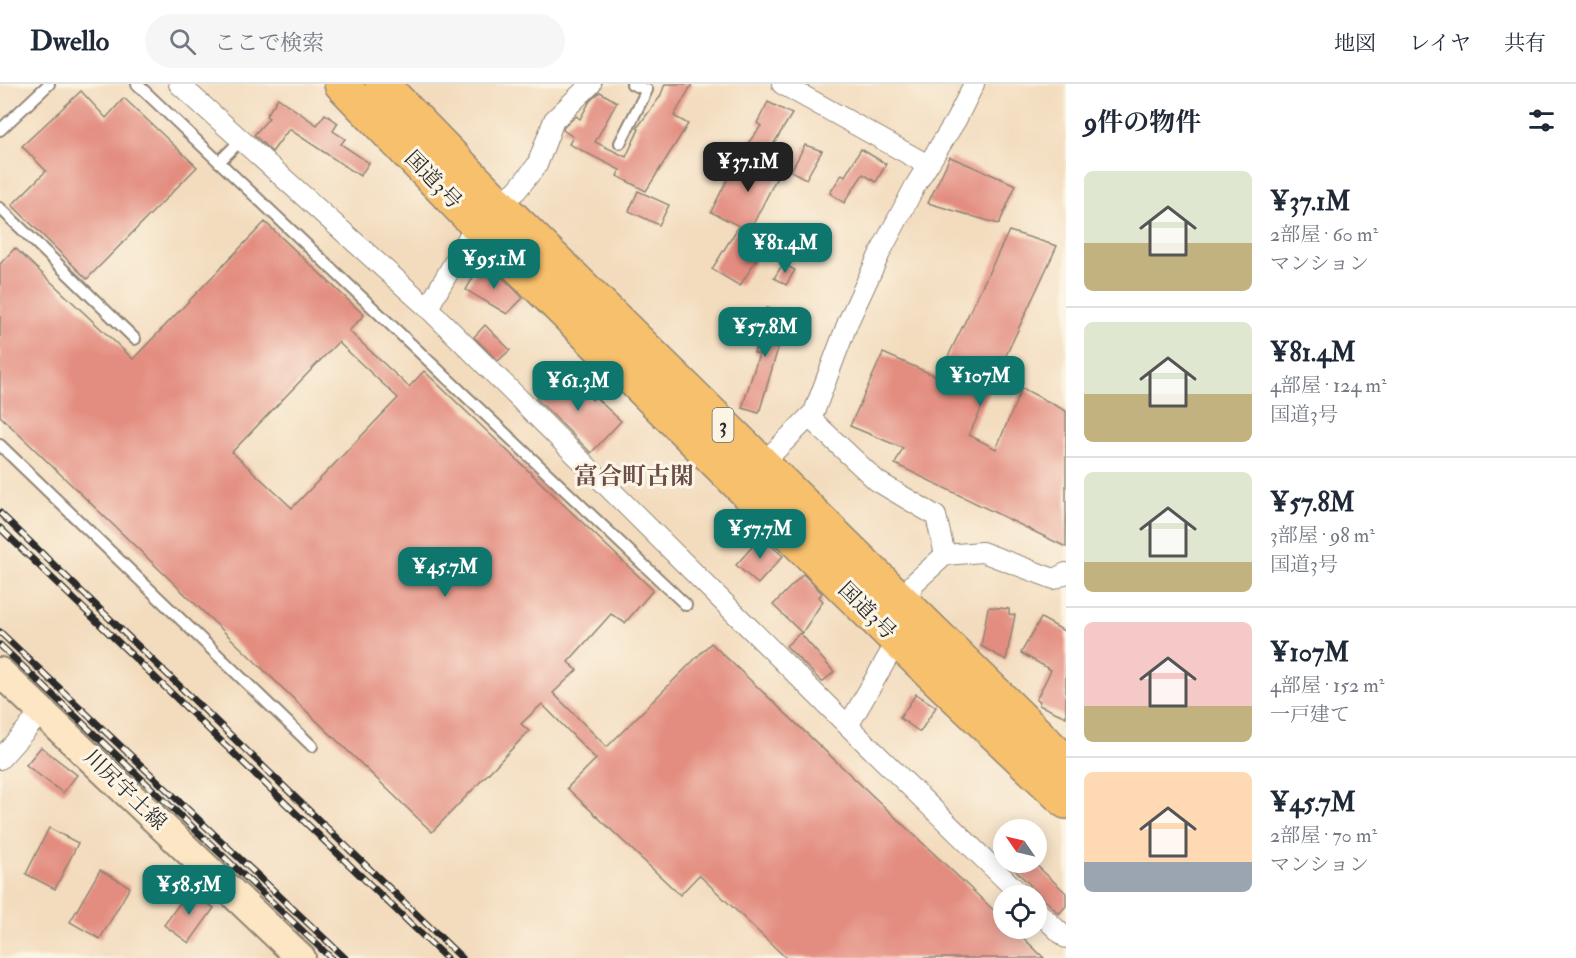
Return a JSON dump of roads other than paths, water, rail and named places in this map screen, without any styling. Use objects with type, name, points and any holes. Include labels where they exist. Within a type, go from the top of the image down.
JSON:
[{"type":"highway","name":"国道3号","points":[[341,84],[762,464],[1066,762]]},
{"type":"highway","name":"国道3号","points":[[382,84],[487,214],[897,641],[1066,802]]},
{"type":"main road","name":"川尻宇土線","points":[[0,672],[301,958]]},
{"type":"street","points":[[179,84],[428,308],[1011,885]]},
{"type":"street","points":[[428,308],[487,214],[517,190],[537,165],[554,120],[591,84]]},
{"type":"street","points":[[782,84],[928,165]]},
{"type":"street","points":[[762,464],[814,412],[848,322],[880,253],[974,84]]},
{"type":"street","points":[[809,417],[877,481],[936,516],[945,555]]},
{"type":"street","points":[[848,726],[897,641],[909,608],[914,583],[945,555],[982,552],[1054,579],[1066,573]]},
{"type":"street","points":[[0,759],[42,712]]},
{"type":"street","points":[[1047,920],[1066,938]]},
{"type":"lane","points":[[0,130],[49,84]]},
{"type":"lane","points":[[137,84],[686,605]]},
{"type":"lane","points":[[620,143],[647,90],[632,84]]},
{"type":"lane","points":[[219,162],[241,140]]},
{"type":"lane","points":[[0,208],[135,339]]},
{"type":"lane","points":[[0,445],[312,746]]},
{"type":"railway","points":[[0,513],[462,958]]},
{"type":"railway","points":[[0,528],[446,958]]},
{"type":"railway","points":[[0,632],[345,958]]},
{"type":"railway","points":[[0,645],[331,958]]},
{"type":"district","name":"富合町古閑","points":[[634,476]]}]
